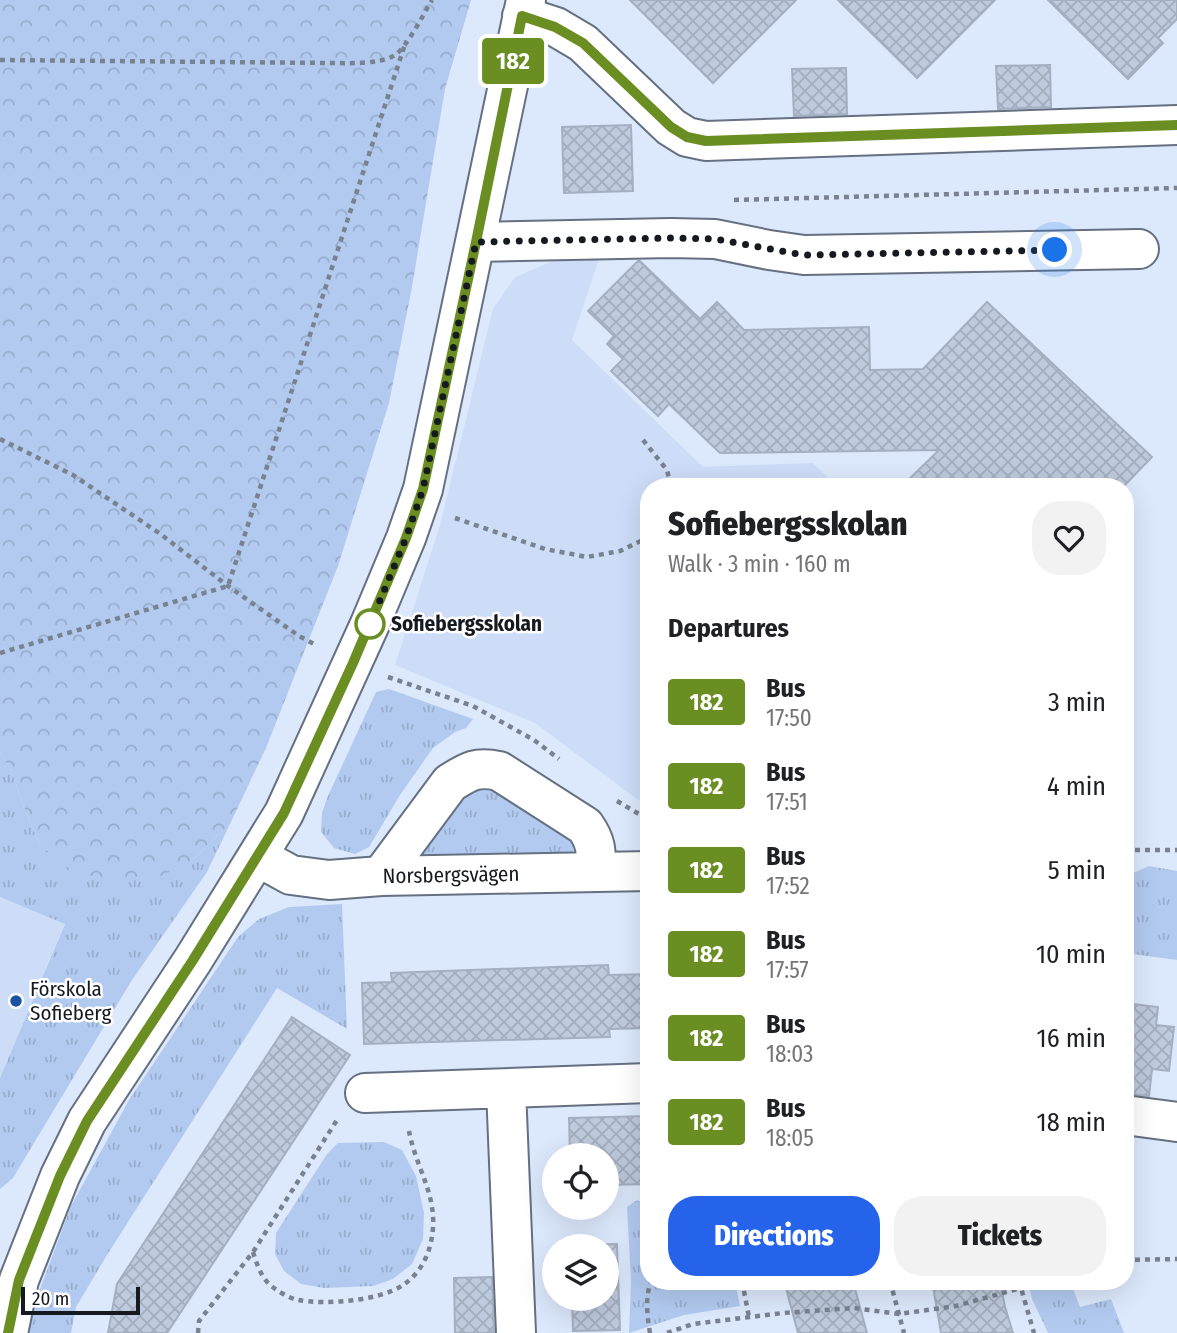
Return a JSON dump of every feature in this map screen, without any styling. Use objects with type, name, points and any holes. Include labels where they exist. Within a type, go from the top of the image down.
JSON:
[{"type":"street","points":[[8,1333],[9,1277],[87,1121],[284,813],[406,538],[423,489],[524,8],[583,43],[671,127],[687,137],[706,141],[1177,125]]},
{"type":"street","points":[[476,242],[715,239],[804,255],[1139,249]]},
{"type":"street","points":[[381,876],[450,783],[466,773],[483,768],[499,771],[585,826],[596,850],[596,872]]},
{"type":"street","name":"Norsbergsvägen","points":[[258,857],[291,875],[329,880],[381,876],[640,871]]},
{"type":"street","points":[[383,1092],[640,1083]]},
{"type":"street","points":[[506,1089],[516,1333]]},
{"type":"street","points":[[1134,1116],[1177,1122]]},
{"type":"path","points":[[0,60],[329,64],[376,61],[395,55],[415,30],[432,0]]},
{"type":"path","points":[[0,653],[228,586],[406,41]]},
{"type":"path","points":[[733,200],[1177,188]]},
{"type":"path","points":[[643,440],[667,470],[669,478]]},
{"type":"path","points":[[417,506],[545,549],[587,556],[620,551],[640,541]]},
{"type":"path","points":[[1134,850],[1177,850]]},
{"type":"path","points":[[198,1333],[199,1321],[253,1252],[343,1109],[383,1092],[411,1144],[431,1194],[434,1221],[430,1247],[419,1270],[404,1285],[381,1296],[327,1302],[295,1300],[272,1287],[260,1273],[253,1252]]},
{"type":"path","points":[[1134,1260],[1177,1259]]},
{"type":"path","points":[[648,1290],[650,1333]]},
{"type":"path","points":[[744,1290],[749,1317]]},
{"type":"path","points":[[892,1290],[904,1333]]},
{"type":"path","points":[[667,1333],[693,1324],[854,1308],[899,1314],[956,1306],[1013,1290]]},
{"type":"path","points":[[1021,1290],[1034,1333]]},
{"type":"shaded area","name":"Sofiebergsskolan","points":[[600,256],[572,340],[703,467],[813,463],[828,478],[640,478],[640,800],[535,723],[395,665],[440,525],[493,309],[515,277],[558,259]]},
{"type":"shaded area","name":"Förskola Sofieberg","points":[[0,897],[65,923],[0,1078]]},
{"type":"green space","points":[[0,0],[471,0],[445,89],[412,287],[389,403],[338,566],[266,748],[230,824],[190,862],[157,878],[115,882],[72,871],[40,845],[11,769],[0,753]]},
{"type":"green space","points":[[389,689],[473,719],[466,728],[455,732],[433,748],[400,795],[369,847],[355,854],[334,848],[321,832],[322,813],[376,692]]},
{"type":"green space","points":[[0,753],[11,769],[40,845],[190,862],[230,824],[207,872],[132,980],[13,1178],[0,1189],[0,1078],[65,924],[0,897]]},
{"type":"green space","points":[[479,785],[495,785],[573,840],[574,850],[571,855],[419,860],[418,848],[465,793]]},
{"type":"green space","points":[[1149,866],[1177,871],[1177,960],[1134,954],[1134,873]]},
{"type":"green space","points":[[342,904],[347,1029],[277,988],[107,1255],[76,1307],[71,1333],[29,1333],[34,1305],[71,1206],[129,1100],[238,937],[259,919],[289,907]]},
{"type":"green space","points":[[384,1142],[402,1150],[416,1176],[424,1213],[423,1239],[412,1264],[393,1279],[373,1286],[324,1288],[301,1284],[284,1271],[275,1254],[276,1233],[327,1154],[338,1143]]},
{"type":"green space","points":[[637,1200],[640,1202],[640,1290],[737,1290],[740,1306],[684,1315],[629,1333],[631,1282],[627,1207]]},
{"type":"green space","points":[[1030,1290],[1073,1290],[1080,1307],[1111,1299],[1124,1333],[1048,1333]]},
{"type":"building","points":[[630,0],[796,0],[713,83]]},
{"type":"building","points":[[838,0],[995,0],[917,78]]},
{"type":"building","points":[[1048,0],[1177,0],[1177,19],[1158,38],[1163,43],[1128,79]]},
{"type":"building","points":[[1050,65],[1051,107],[998,109],[996,66]]},
{"type":"building","points":[[846,68],[847,114],[794,116],[792,69]]},
{"type":"building","points":[[631,125],[633,191],[564,193],[562,127]]},
{"type":"building","points":[[640,261],[700,319],[717,302],[744,330],[869,327],[870,370],[923,369],[987,302],[1152,457],[1132,478],[910,478],[939,450],[720,453],[669,404],[658,416],[611,371],[623,359],[607,344],[614,336],[588,311]]},
{"type":"building","points":[[608,965],[609,975],[640,974],[640,1028],[609,1029],[610,1037],[364,1044],[362,983],[392,982],[391,973]]},
{"type":"building","points":[[1134,1004],[1158,1007],[1156,1025],[1174,1027],[1169,1071],[1152,1069],[1149,1096],[1134,1095]]},
{"type":"building","points":[[292,1017],[350,1055],[167,1333],[108,1333],[117,1284]]},
{"type":"building","points":[[640,1116],[640,1184],[619,1185],[619,1143],[570,1143],[569,1118]]},
{"type":"building","points":[[492,1277],[494,1333],[455,1333],[454,1278]]},
{"type":"building","points":[[786,1290],[855,1290],[867,1333],[798,1333]]},
{"type":"building","points":[[934,1290],[1002,1290],[1013,1333],[941,1333]]},
{"type":"building","points":[[619,1301],[620,1330],[573,1331],[572,1311],[619,1311]]},
{"type":"bus line","name":"182","points":[[8,1333],[19,1280],[60,1176],[87,1121],[193,960],[284,813],[353,663],[406,538],[423,489],[522,16],[555,27],[583,43],[671,127],[687,137],[706,141],[1177,125]]},
{"type":"place","name":"Sofiebergsskolan","points":[[370,624]]},
{"type":"place","name":"Förskola Sofieberg","points":[[16,1001]]},
{"type":"route","points":[[370,624],[423,489],[476,242],[715,239],[804,255],[1055,250]]}]
